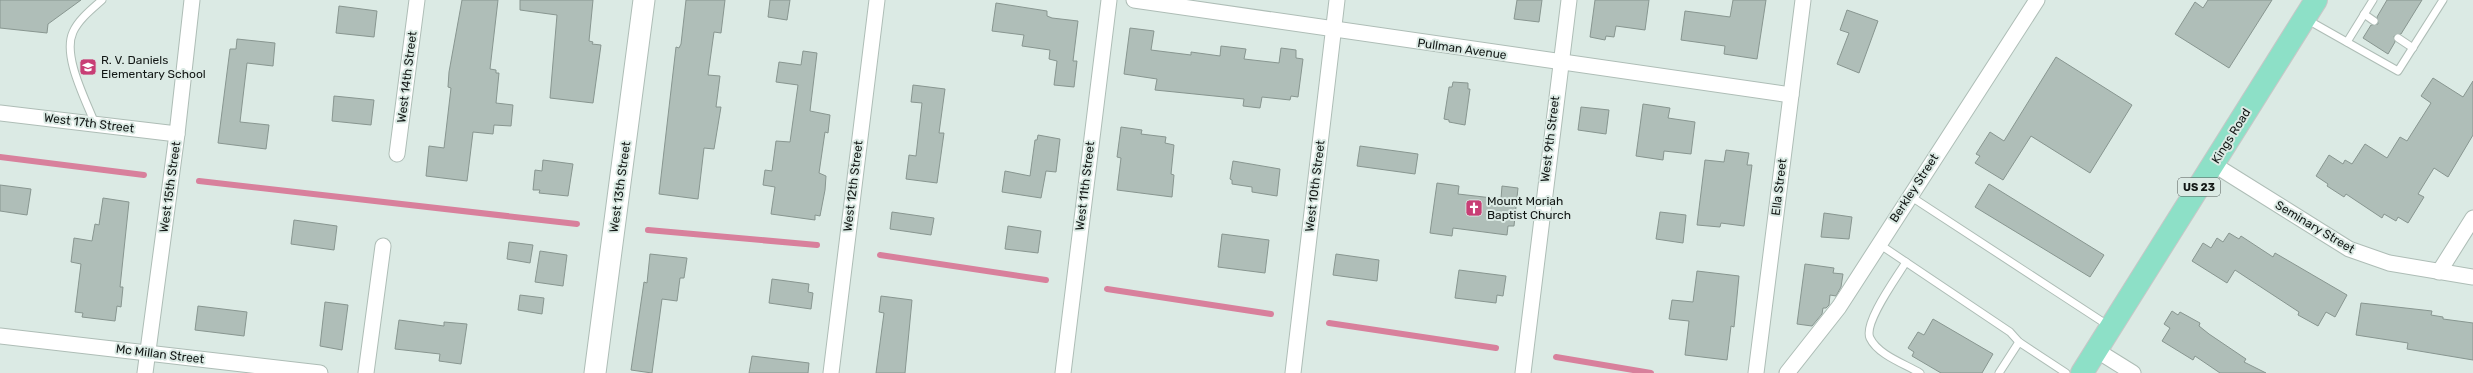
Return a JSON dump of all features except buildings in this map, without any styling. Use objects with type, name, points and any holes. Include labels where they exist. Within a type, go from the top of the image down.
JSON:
[{"type":"main road","name":"Kings Road","points":[[2082,373],[2316,0]]},
{"type":"street","name":"West 15th Street","points":[[145,373],[177,134],[192,0]]},
{"type":"street","name":"West 14th Street","points":[[397,154],[417,0]]},
{"type":"street","name":"West 13th Street","points":[[595,373],[644,0]]},
{"type":"street","name":"West 12th Street","points":[[831,373],[877,0]]},
{"type":"street","name":"West 11th Street","points":[[1062,373],[1109,0]]},
{"type":"street","name":"Pullman Avenue","points":[[1134,0],[1561,63],[1791,95]]},
{"type":"street","name":"West 10th Street","points":[[1293,373],[1337,0]]},
{"type":"street","name":"West 9th Street","points":[[1523,373],[1569,0]]},
{"type":"street","name":"Ella Street","points":[[1756,373],[1802,0]]},
{"type":"street","name":"Berkley Street","points":[[1787,373],[1839,307],[2037,0]]},
{"type":"street","name":"West 17th Street","points":[[0,113],[177,134]]},
{"type":"street","name":"Seminary Street","points":[[2213,164],[2349,250],[2389,263],[2473,277]]},
{"type":"street","points":[[2438,272],[2473,218]]},
{"type":"street","points":[[366,373],[383,246]]},
{"type":"street","name":"Mc Millan Street","points":[[0,336],[320,373]]},
{"type":"street","points":[[2096,350],[2133,373]]},
{"type":"lane","points":[[95,124],[70,56],[73,33],[87,13],[102,0]]},
{"type":"lane","points":[[2347,42],[2373,0]]},
{"type":"lane","points":[[2304,18],[2398,71],[2441,1]]},
{"type":"lane","points":[[2364,14],[2374,21]]},
{"type":"lane","points":[[2398,38],[2413,48]]},
{"type":"lane","points":[[1910,196],[2111,327]]},
{"type":"lane","points":[[1879,244],[2010,332],[2019,342],[2066,373]]},
{"type":"lane","points":[[1906,262],[1869,324],[1870,338],[1880,350],[1920,373]]},
{"type":"lane","points":[[1999,373],[2019,342]]},
{"type":"waterway","points":[[0,157],[144,175]]},
{"type":"waterway","points":[[199,181],[577,224]]},
{"type":"waterway","points":[[648,230],[817,245]]},
{"type":"waterway","points":[[880,255],[1046,280]]},
{"type":"waterway","points":[[1107,289],[1271,314]]},
{"type":"waterway","points":[[1329,323],[1496,348]]},
{"type":"waterway","points":[[1556,357],[1651,373]]},
{"type":"place","name":"R. V. Daniels Elementary School","points":[[88,67]]},
{"type":"place","name":"Mount Moriah Baptist Church","points":[[1474,208]]}]
